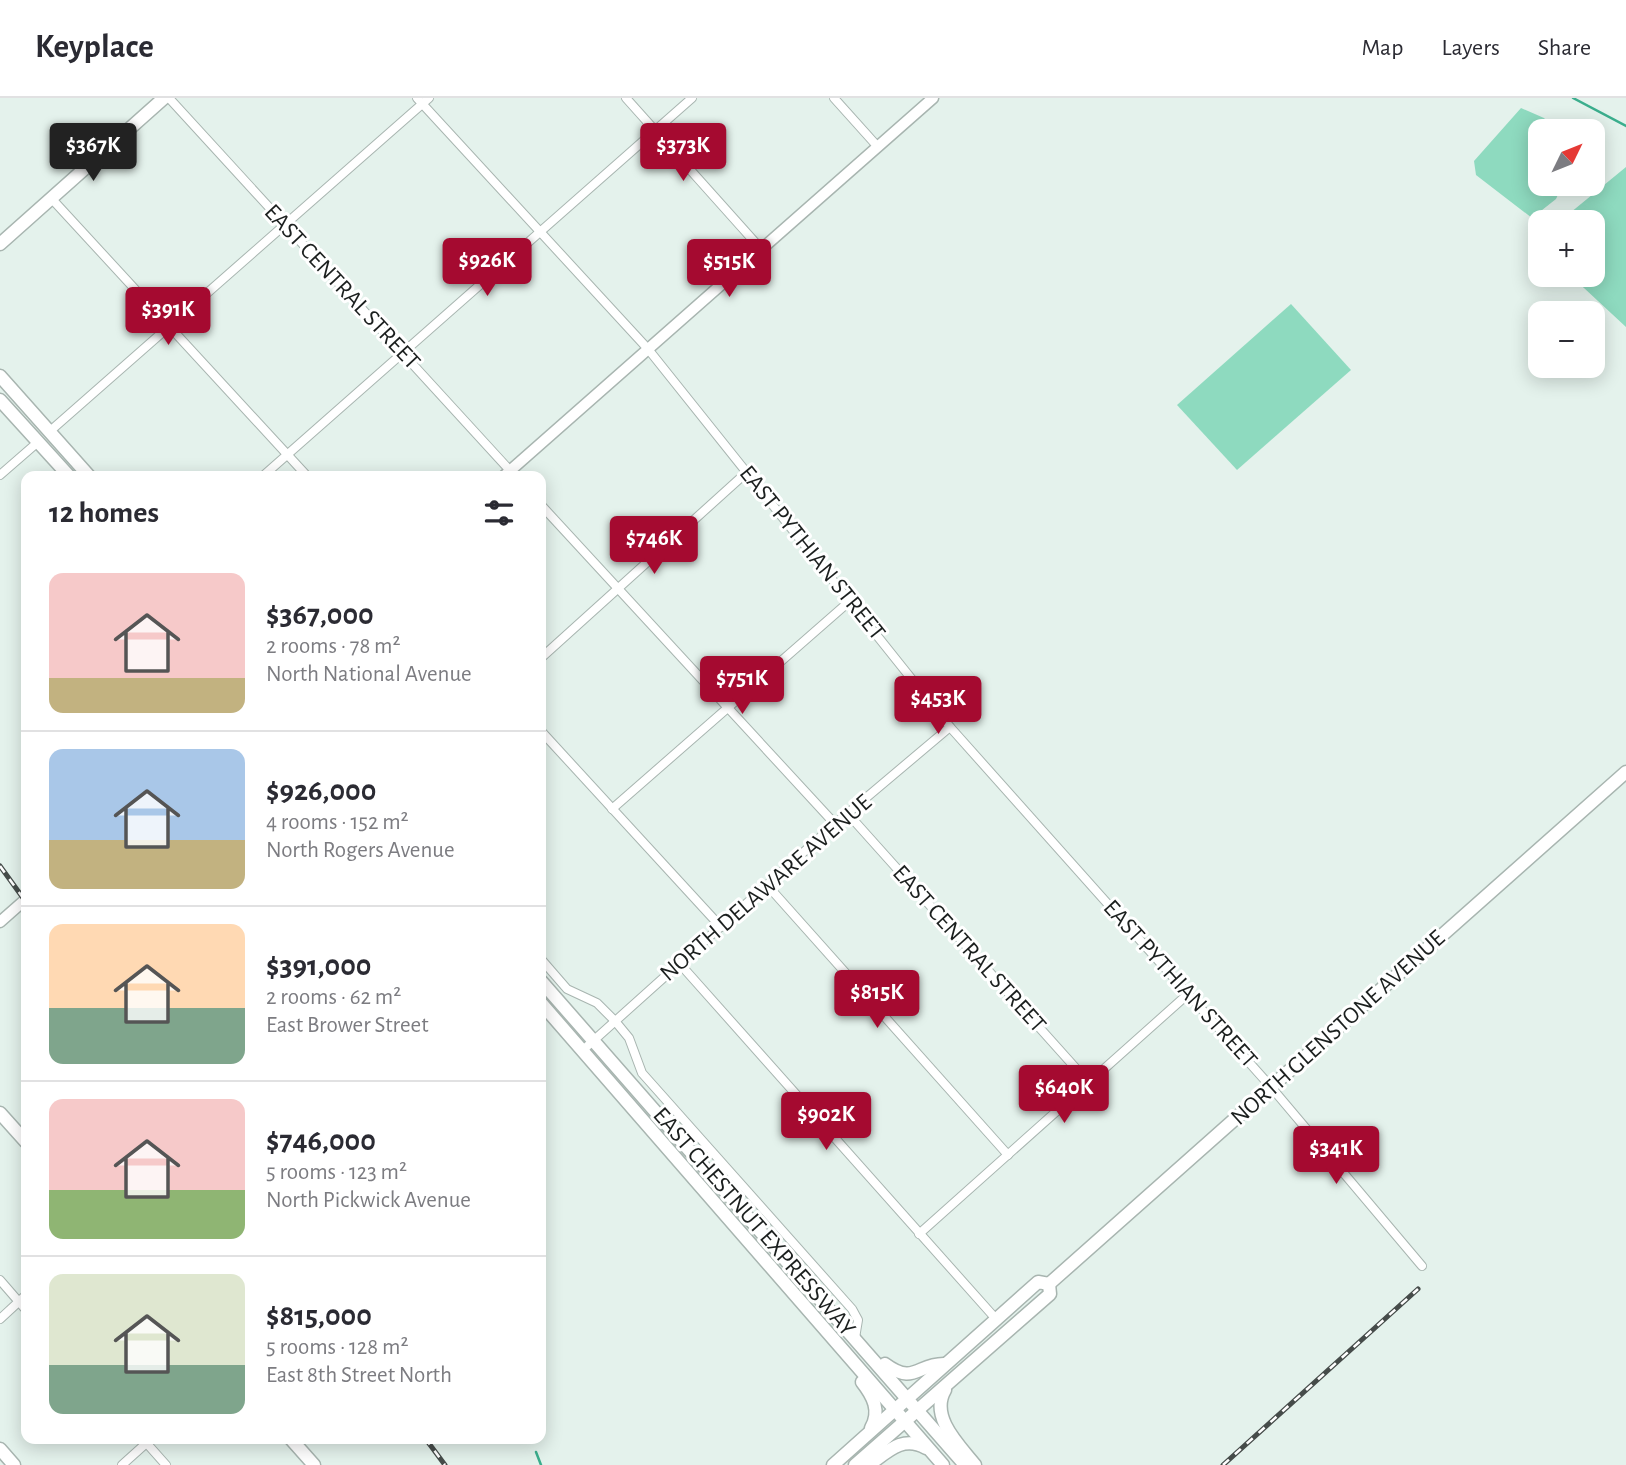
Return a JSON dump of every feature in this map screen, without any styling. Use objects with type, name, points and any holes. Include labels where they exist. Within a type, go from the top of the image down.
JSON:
[{"type":"main road","points":[[0,244],[164,98]]},
{"type":"main road","points":[[0,376],[84,471]]},
{"type":"main road","points":[[0,400],[64,471]]},
{"type":"main road","name":"NORTH GLENSTONE AVENUE","points":[[1049,1284],[1626,772]]},
{"type":"main road","name":"EAST CHESTNUT EXPRESSWAY","points":[[546,987],[965,1465]]},
{"type":"main road","name":"EAST CHESTNUT EXPRESSWAY","points":[[546,1009],[943,1465]]},
{"type":"main road","points":[[0,1113],[21,1136]]},
{"type":"main road","points":[[780,1277],[792,1299],[872,1395],[877,1417],[866,1436]]},
{"type":"main road","name":"NORTH GLENSTONE AVENUE","points":[[833,1465],[1038,1282],[1049,1284]]},
{"type":"main road","name":"NORTH GLENSTONE AVENUE","points":[[855,1465],[1050,1294],[1049,1284]]},
{"type":"main road","points":[[867,1352],[900,1374],[916,1374],[934,1364],[945,1364]]},
{"type":"main road","points":[[949,1384],[940,1402],[946,1428],[975,1465]]},
{"type":"main road","points":[[869,1465],[904,1443],[917,1443],[933,1452]]},
{"type":"main road","points":[[295,1444],[314,1465]]},
{"type":"main road","points":[[0,1449],[14,1465]]},
{"type":"street","name":"EAST CENTRAL STREET","points":[[169,98],[507,471]]},
{"type":"street","points":[[626,98],[761,249]]},
{"type":"street","points":[[269,471],[692,98]]},
{"type":"street","points":[[834,98],[878,147]]},
{"type":"street","points":[[513,471],[933,98]]},
{"type":"street","points":[[49,432],[423,100]]},
{"type":"street","name":"EAST PYTHIAN STREET","points":[[423,100],[540,233],[648,349],[950,727],[1271,1087],[1422,1266]]},
{"type":"street","points":[[51,198],[302,471]]},
{"type":"street","points":[[0,475],[38,442]]},
{"type":"street","points":[[546,654],[747,472]]},
{"type":"street","points":[[546,511],[835,824]]},
{"type":"street","points":[[612,809],[851,600]]},
{"type":"street","name":"NORTH DELAWARE AVENUE","points":[[583,1050],[835,824],[849,815],[950,727]]},
{"type":"street","points":[[546,736],[721,927]]},
{"type":"street","name":"EAST CENTRAL STREET","points":[[849,815],[1089,1083]]},
{"type":"street","points":[[768,886],[1008,1155]]},
{"type":"street","points":[[0,922],[21,903]]},
{"type":"street","points":[[680,964],[996,1319]]},
{"type":"street","points":[[546,965],[567,989],[597,1003],[615,1021],[629,1038],[642,1073],[852,1309],[858,1320],[855,1338]]},
{"type":"street","points":[[919,1234],[1188,993]]},
{"type":"street","points":[[0,1280],[21,1304]]},
{"type":"street","points":[[0,1320],[19,1301]]},
{"type":"street","points":[[122,1465],[143,1444]]},
{"type":"street","points":[[150,1444],[166,1465]]},
{"type":"green space","points":[[1521,108],[1545,119],[1528,119],[1528,196],[1557,196],[1542,210],[1528,210],[1528,215],[1476,175],[1474,161]]},
{"type":"green space","points":[[1626,167],[1626,327],[1605,308],[1605,301],[1598,301],[1583,287],[1605,287],[1605,210],[1574,210],[1591,196],[1605,196],[1605,184]]},
{"type":"green space","points":[[1291,304],[1351,370],[1237,470],[1177,405]]},
{"type":"waterway","points":[[1573,98],[1626,126]]},
{"type":"waterway","points":[[536,1452],[541,1465]]},
{"type":"railway","points":[[0,866],[21,895]]},
{"type":"railway","points":[[1223,1465],[1418,1289]]},
{"type":"railway","points":[[429,1444],[445,1465]]}]
